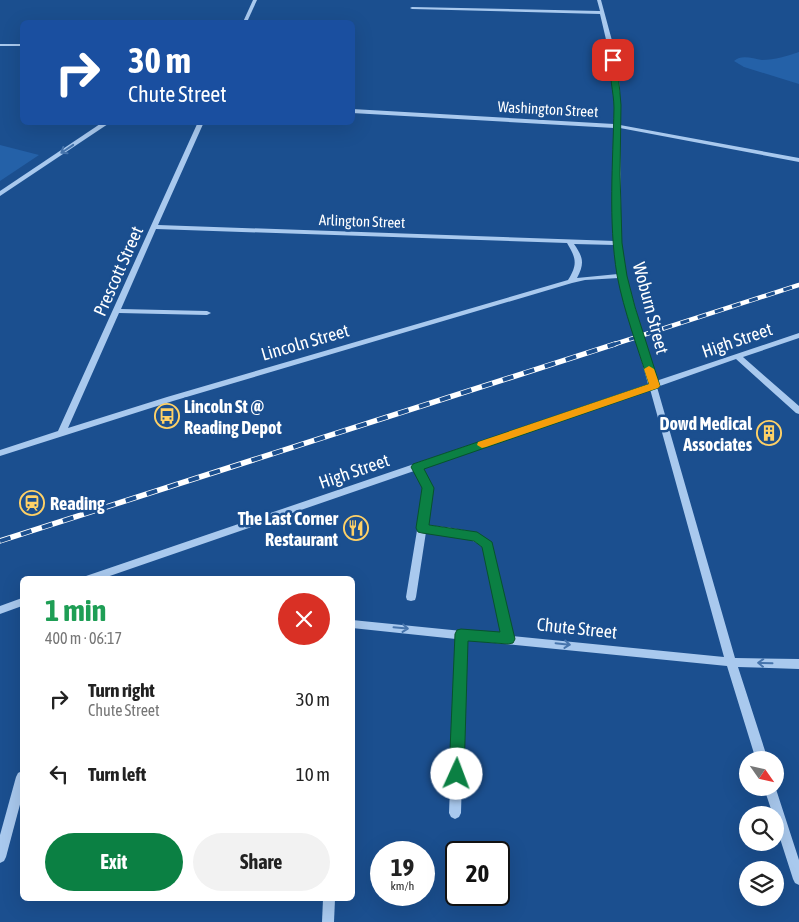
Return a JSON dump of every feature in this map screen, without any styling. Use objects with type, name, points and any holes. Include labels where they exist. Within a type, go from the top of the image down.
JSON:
[{"type":"street","points":[[246,20],[254,0]]},
{"type":"street","name":"Woburn Street","points":[[599,0],[616,73],[618,243],[622,276],[638,335],[655,386],[731,662],[759,751]]},
{"type":"street","points":[[412,8],[603,13]]},
{"type":"street","points":[[0,45],[20,46]]},
{"type":"street","name":"Washington Street","points":[[355,111],[617,126],[799,160]]},
{"type":"street","points":[[0,194],[104,125]]},
{"type":"street","name":"Prescott Street","points":[[62,433],[200,125]]},
{"type":"street","name":"Arlington Street","points":[[154,227],[618,243]]},
{"type":"street","points":[[570,242],[580,260],[578,269],[571,281]]},
{"type":"street","name":"Lincoln Street","points":[[0,453],[170,398],[571,281],[585,278],[622,276]]},
{"type":"street","points":[[116,311],[207,313]]},
{"type":"street","name":"High Street","points":[[98,576],[799,335]]},
{"type":"street","points":[[738,357],[799,411]]},
{"type":"street","points":[[411,597],[428,488],[417,467]]},
{"type":"street","points":[[422,528],[477,537],[486,543],[489,548],[508,639]]},
{"type":"street","points":[[0,610],[20,603]]},
{"type":"street","name":"Chute Street","points":[[355,624],[731,662],[799,664]]},
{"type":"street","points":[[455,814],[461,634]]},
{"type":"street","points":[[0,857],[20,785]]},
{"type":"street","points":[[773,796],[799,879]]},
{"type":"street","points":[[328,922],[329,901]]},
{"type":"shaded area","points":[[799,52],[799,84],[744,67],[734,61],[744,57],[762,60],[772,59]]},
{"type":"shaded area","points":[[0,145],[39,155],[0,181]]},
{"type":"railway","points":[[612,345],[799,285]]},
{"type":"railway","points":[[0,541],[615,344]]},
{"type":"slow traffic","points":[[482,445],[655,386],[649,369]]},
{"type":"place","name":"Lincoln St @ Reading Depot","points":[[167,416]]},
{"type":"place","name":"Dowd Medical Associates","points":[[769,433]]},
{"type":"place","name":"Reading","points":[[32,503]]},
{"type":"place","name":"The Last Corner Restaurant","points":[[356,528]]},
{"type":"route","points":[[457,774],[461,634],[508,639],[488,545],[477,537],[422,528],[428,488],[417,467],[655,386],[638,335],[622,276],[618,243],[616,174],[618,105],[616,73],[613,60]]}]
